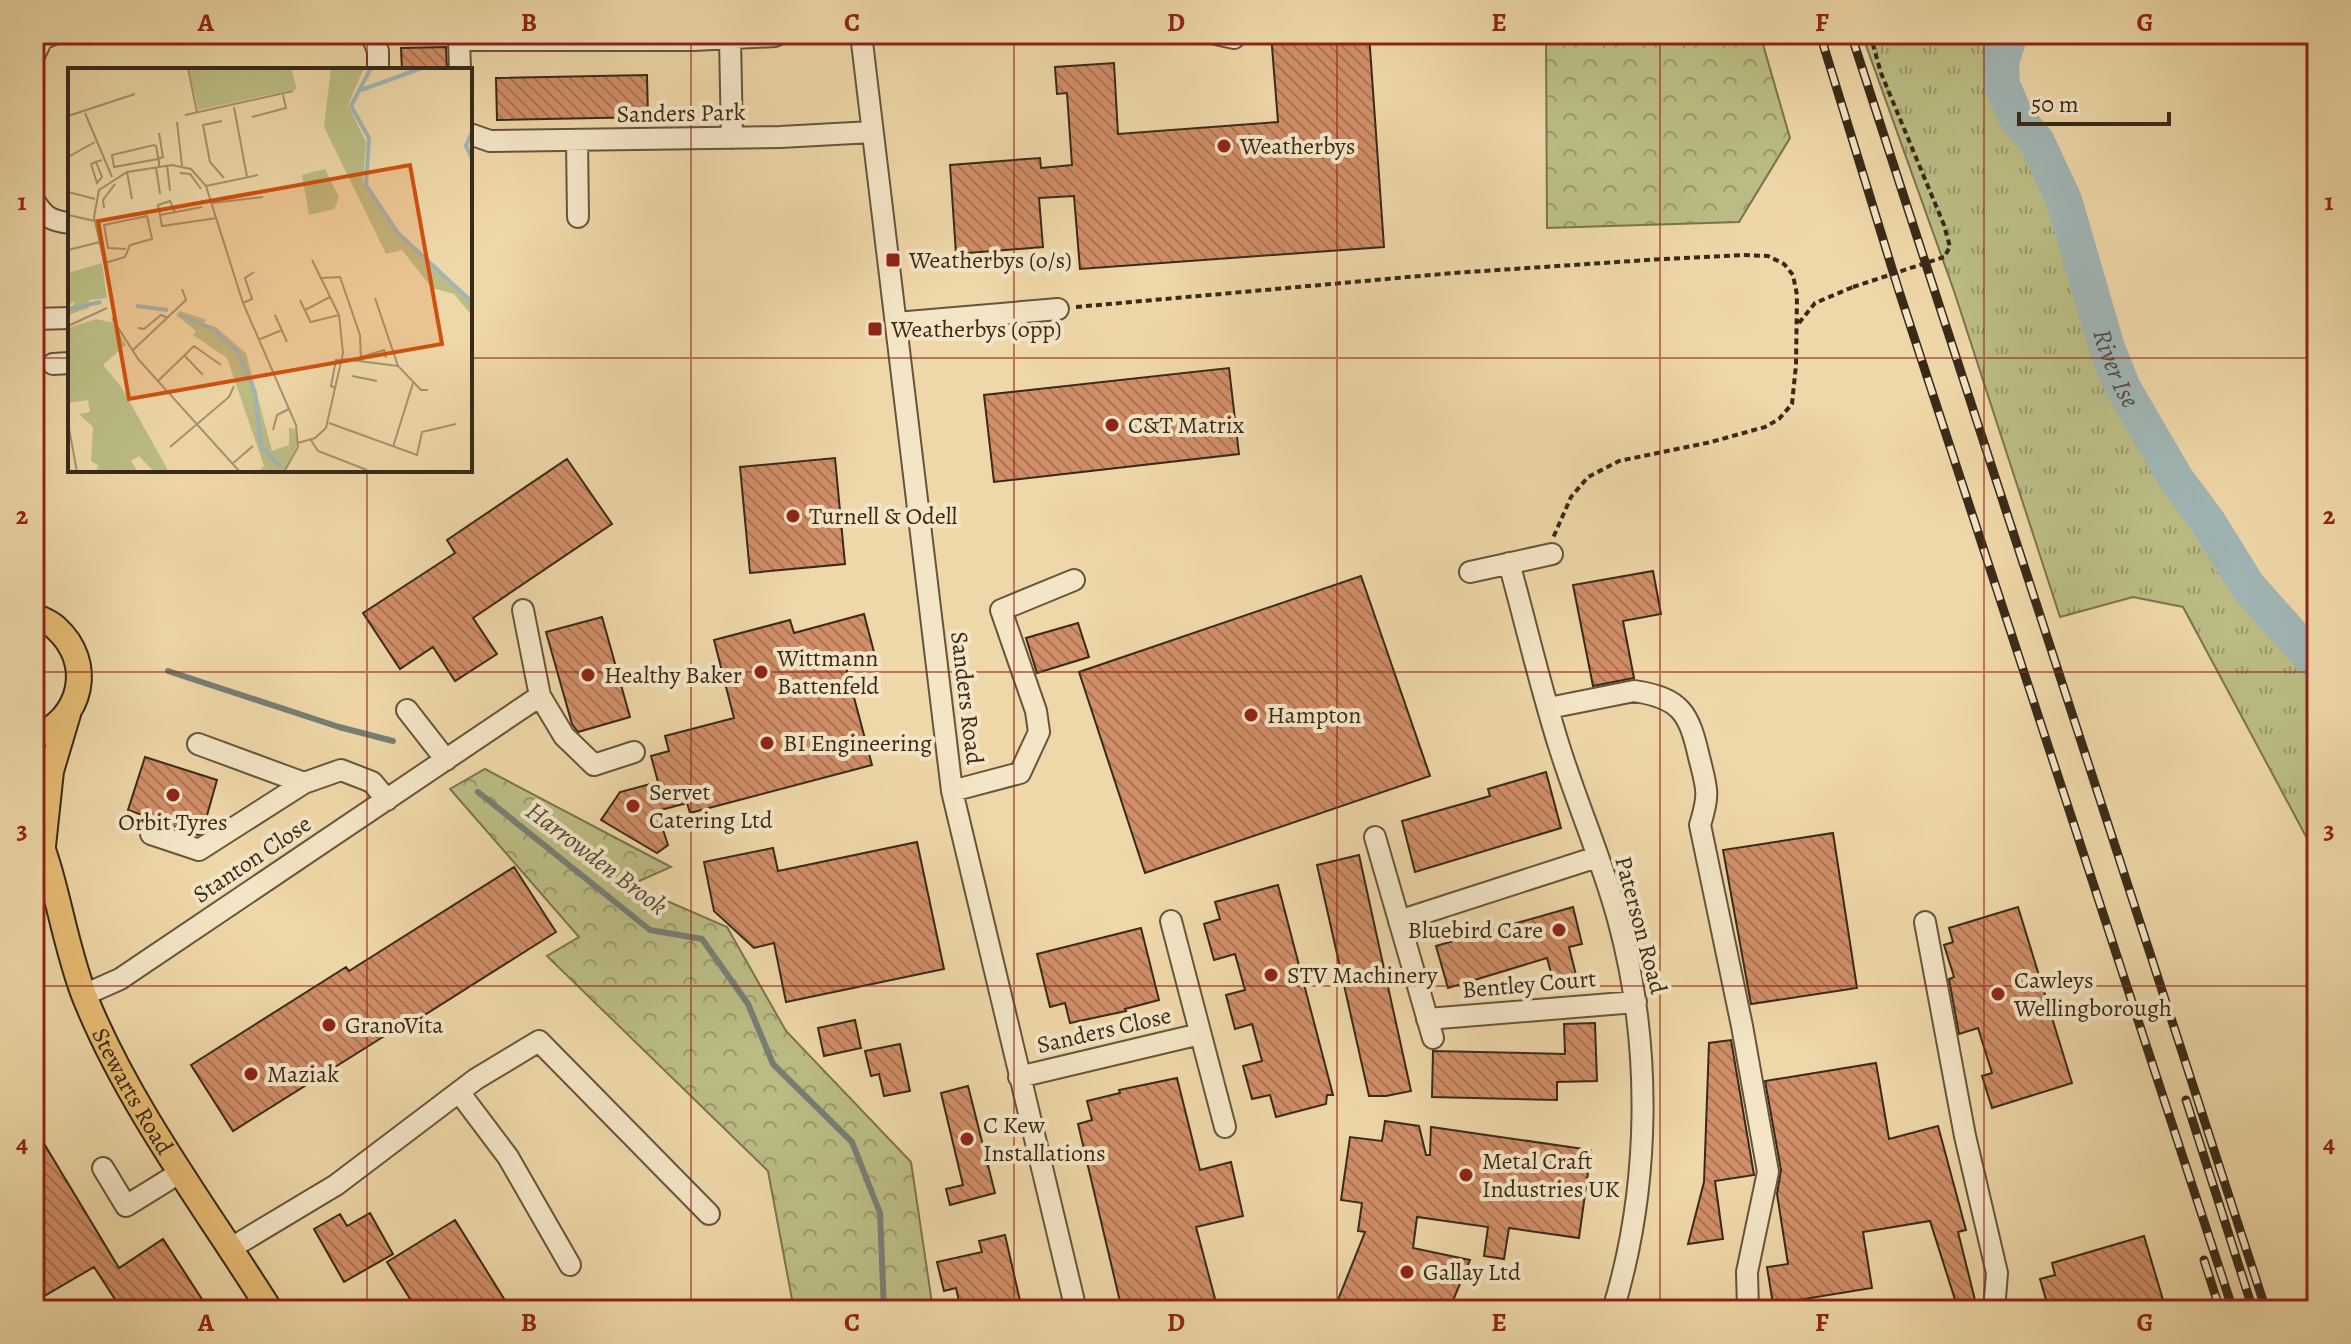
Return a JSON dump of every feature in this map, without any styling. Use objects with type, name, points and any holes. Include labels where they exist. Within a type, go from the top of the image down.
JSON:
[{"type":"main road","name":"Stewarts Road","points":[[34,616],[54,626],[70,644],[79,667],[78,691],[68,713],[51,771],[39,837],[62,928],[84,995],[114,1060],[181,1172],[270,1310]]},
{"type":"main road","points":[[34,737],[50,731],[68,713]]},
{"type":"street","points":[[34,56],[42,39],[54,34]]},
{"type":"street","points":[[371,34],[378,51],[378,68]]},
{"type":"street","name":"Sanders Road","points":[[861,34],[952,791],[1076,1310]]},
{"type":"street","points":[[460,68],[459,37],[730,39],[775,36]]},
{"type":"street","points":[[730,39],[732,138]]},
{"type":"street","name":"Sanders Park","points":[[472,135],[490,141],[732,138],[872,132]]},
{"type":"street","points":[[577,140],[578,217]]},
{"type":"street","points":[[34,200],[52,221],[68,223]]},
{"type":"street","points":[[896,323],[1058,309]]},
{"type":"street","points":[[34,319],[68,318]]},
{"type":"street","points":[[1470,572],[1552,554]]},
{"type":"street","name":"Paterson Road","points":[[1509,563],[1549,708],[1618,917],[1636,1002],[1640,1033],[1641,1141],[1631,1235],[1613,1310]]},
{"type":"street","points":[[952,791],[1020,773],[1039,732],[1036,711],[1001,610],[1074,580]]},
{"type":"street","points":[[523,610],[540,696],[564,736],[594,765],[634,752]]},
{"type":"street","points":[[1549,708],[1634,691],[1673,703],[1686,715],[1692,727],[1708,797],[1700,825],[1742,1026],[1768,1172],[1747,1272],[1748,1310]]},
{"type":"street","name":"Stanton Close","points":[[84,995],[120,979],[540,696]]},
{"type":"street","points":[[407,710],[446,760]]},
{"type":"street","points":[[198,744],[304,783]]},
{"type":"street","points":[[151,834],[199,850],[304,783],[341,770],[372,782],[387,800]]},
{"type":"street","name":"Bentley Court","points":[[1375,837],[1430,1029],[1636,1002]]},
{"type":"street","points":[[1399,921],[1597,857]]},
{"type":"street","name":"Sanders Close","points":[[1171,921],[1225,1127]]},
{"type":"street","points":[[1925,922],[1965,1136],[1997,1273],[1994,1310]]},
{"type":"street","name":"Sanders Close","points":[[1019,1077],[1200,1034]]},
{"type":"street","points":[[231,1248],[336,1185],[459,1092],[539,1041],[709,1214]]},
{"type":"street","points":[[459,1092],[508,1157],[570,1265]]},
{"type":"street","points":[[103,1168],[126,1206],[181,1172]]},
{"type":"path","points":[[1797,325],[1815,303],[1944,257],[1950,247],[1936,203],[1881,73],[1870,34]]},
{"type":"path","points":[[1058,309],[1453,273],[1743,255],[1768,256],[1784,264],[1793,275],[1797,325],[1792,404],[1779,419],[1765,427],[1619,461],[1588,477],[1561,515],[1554,533],[1552,554]]},
{"type":"green space","points":[[1546,34],[1760,34],[1790,138],[1739,222],[1547,228]]},
{"type":"green space","points":[[1862,34],[1991,34],[1986,56],[2011,58],[2002,86],[2016,117],[2037,142],[2064,200],[2107,348],[2123,388],[2176,479],[2208,522],[2247,585],[2317,664],[2317,857],[2183,607],[2133,597],[2060,617],[1954,291]]},
{"type":"green space","points":[[485,769],[671,867],[630,885],[727,927],[786,1031],[911,1162],[933,1310],[794,1310],[768,1171],[547,956],[579,937],[450,789]]},
{"type":"building","name":"Weatherbys","points":[[1271,34],[1369,34],[1384,247],[1080,269],[1074,196],[1039,198],[1043,247],[956,254],[950,165],[1040,158],[1041,168],[1072,165],[1067,93],[1057,94],[1055,67],[1114,63],[1118,134],[1278,122]]},
{"type":"building","points":[[446,47],[447,68],[402,68],[401,48]]},
{"type":"building","points":[[647,75],[648,117],[497,120],[496,78]]},
{"type":"building","name":"C&T Matrix","points":[[1229,368],[1239,454],[994,482],[984,395]]},
{"type":"building","name":"Turnell & Odell","points":[[835,458],[845,564],[750,573],[740,467]]},
{"type":"building","points":[[567,459],[612,524],[473,618],[497,654],[455,681],[433,647],[400,669],[363,613],[455,553],[447,540]]},
{"type":"building","points":[[1653,571],[1661,614],[1623,621],[1634,678],[1593,686],[1573,585]]},
{"type":"building","name":"Hampton","points":[[1361,576],[1430,776],[1145,873],[1079,672]]},
{"type":"building","points":[[864,614],[874,652],[844,660],[872,765],[690,813],[687,803],[657,811],[668,845],[657,853],[601,820],[620,792],[658,782],[651,756],[669,751],[665,736],[734,718],[714,640],[790,620],[794,633]]},
{"type":"building","name":"Healthy Baker","points":[[602,617],[630,717],[578,732],[572,724],[546,632]]},
{"type":"building","points":[[1078,623],[1089,657],[1037,673],[1026,638]]},
{"type":"building","name":"Orbit Tyres","points":[[145,757],[217,780],[202,833],[198,835],[128,810]]},
{"type":"building","points":[[1546,772],[1561,828],[1415,872],[1402,821],[1490,796],[1488,789]]},
{"type":"building","points":[[1833,833],[1857,988],[1751,1004],[1723,850]]},
{"type":"building","points":[[917,842],[944,969],[786,1002],[774,943],[754,948],[714,911],[704,862],[773,848],[778,871]]},
{"type":"building","points":[[1359,855],[1411,1091],[1386,1096],[1369,1096],[1317,865]]},
{"type":"building","points":[[514,867],[556,932],[233,1131],[191,1065],[346,967],[349,971]]},
{"type":"building","name":"STV Machinery","points":[[1278,885],[1333,1095],[1327,1095],[1326,1104],[1276,1117],[1270,1095],[1252,1099],[1243,1066],[1262,1061],[1252,1024],[1235,1029],[1226,995],[1245,990],[1235,954],[1214,960],[1204,924],[1220,919],[1215,902]]},
{"type":"building","points":[[1573,907],[1582,944],[1569,947],[1576,975],[1553,980],[1547,958],[1448,988],[1436,946]]},
{"type":"building","name":"Cawleys Wellingborough","points":[[2018,907],[2072,1083],[1992,1108],[1982,1076],[1992,1073],[1978,1028],[1959,1034],[1949,979],[1954,977],[1944,945],[1953,942],[1949,928]]},
{"type":"building","points":[[1141,928],[1159,1000],[1070,1023],[1065,1003],[1050,1007],[1037,954]]},
{"type":"building","points":[[855,1020],[861,1048],[824,1056],[818,1028]]},
{"type":"building","points":[[1595,1023],[1597,1081],[1557,1082],[1557,1100],[1432,1097],[1433,1051],[1565,1054],[1564,1024]]},
{"type":"building","points":[[1731,1040],[1754,1175],[1715,1181],[1723,1239],[1688,1244],[1704,1182],[1709,1043]]},
{"type":"building","points":[[900,1044],[910,1091],[884,1096],[879,1074],[871,1076],[865,1051]]},
{"type":"building","points":[[1876,1063],[1889,1139],[1938,1126],[1966,1230],[1958,1232],[1976,1304],[1958,1309],[1930,1221],[1863,1232],[1872,1288],[1773,1304],[1767,1267],[1788,1264],[1777,1194],[1781,1170],[1765,1081]]},
{"type":"building","points":[[1177,1078],[1200,1170],[1231,1162],[1243,1216],[1196,1227],[1218,1310],[1122,1310],[1078,1124],[1092,1120],[1087,1101],[1120,1093],[1119,1090]]},
{"type":"building","name":"C Kew Installations","points":[[968,1086],[995,1193],[950,1205],[946,1189],[963,1185],[941,1093]]},
{"type":"building","name":"Metal Craft Industries UK","points":[[1385,1121],[1419,1126],[1426,1155],[1430,1155],[1431,1127],[1591,1150],[1579,1238],[1509,1228],[1504,1259],[1484,1256],[1488,1227],[1417,1217],[1413,1248],[1470,1260],[1449,1310],[1334,1310],[1365,1232],[1358,1231],[1362,1203],[1341,1200],[1350,1137],[1382,1141]]},
{"type":"building","points":[[34,1127],[119,1268],[163,1239],[209,1310],[122,1310],[94,1267],[34,1302]]},
{"type":"building","points":[[370,1213],[393,1254],[344,1282],[314,1229],[340,1214],[347,1226]]},
{"type":"building","points":[[455,1220],[511,1310],[417,1310],[387,1262]]},
{"type":"building","points":[[1005,1235],[1021,1305],[998,1310],[961,1310],[956,1288],[944,1291],[937,1262],[982,1252],[979,1241]]},
{"type":"building","points":[[2144,1236],[2166,1310],[2049,1310],[2040,1279],[2055,1275],[2052,1263]]},
{"type":"waterway","name":"River Ise","points":[[2010,34],[2001,62],[2002,85],[2016,117],[2037,142],[2064,200],[2107,348],[2123,388],[2176,479],[2208,522],[2247,585],[2317,664]]},
{"type":"waterway","name":"Harrowden Brook","points":[[168,671],[339,727],[393,741]]},
{"type":"waterway","name":"Harrowden Brook","points":[[478,792],[650,930],[702,939],[748,1004],[773,1064],[852,1142],[880,1213],[884,1310]]},
{"type":"railway","points":[[1820,34],[1898,288],[2233,1310]]},
{"type":"railway","points":[[1851,34],[2266,1310]]},
{"type":"railway","points":[[2186,1100],[2253,1310]]},
{"type":"railway","points":[[2204,1260],[2220,1310]]},
{"type":"place","name":"Weatherbys","points":[[1224,146]]},
{"type":"place","name":"Weatherbys (o/s)","points":[[893,260]]},
{"type":"place","name":"Weatherbys (opp)","points":[[875,329]]},
{"type":"place","name":"C&T Matrix","points":[[1112,425]]},
{"type":"place","name":"Turnell & Odell","points":[[793,516]]},
{"type":"place","name":"Wittmann Battenfeld","points":[[761,672]]},
{"type":"place","name":"Healthy Baker","points":[[588,675]]},
{"type":"place","name":"Hampton","points":[[1251,715]]},
{"type":"place","name":"BI Engineering","points":[[767,743]]},
{"type":"place","name":"Orbit Tyres","points":[[173,795]]},
{"type":"place","name":"Servet Catering Ltd","points":[[633,806]]},
{"type":"place","name":"Bluebird Care","points":[[1559,930]]},
{"type":"place","name":"STV Machinery","points":[[1271,975]]},
{"type":"place","name":"Cawleys Wellingborough","points":[[1998,994]]},
{"type":"place","name":"GranoVita","points":[[329,1025]]},
{"type":"place","name":"Maziak","points":[[251,1074]]},
{"type":"place","name":"C Kew Installations","points":[[967,1139]]},
{"type":"place","name":"Metal Craft Industries UK","points":[[1466,1175]]},
{"type":"place","name":"Gallay Ltd","points":[[1407,1272]]}]
